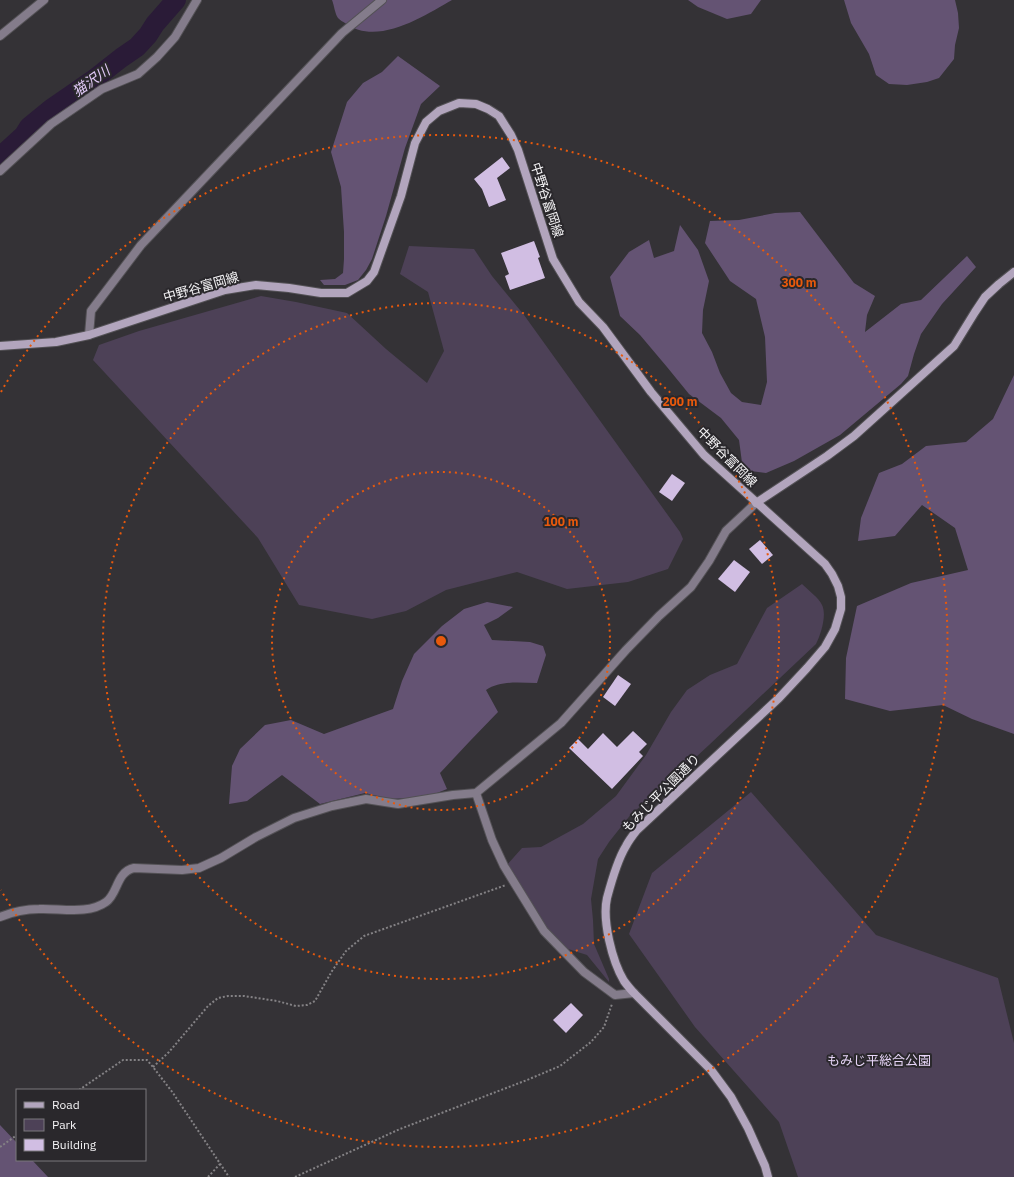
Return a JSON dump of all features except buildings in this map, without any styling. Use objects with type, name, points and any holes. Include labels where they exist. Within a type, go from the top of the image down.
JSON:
[{"type":"main road","name":"中野谷富岡線","points":[[0,346],[56,342],[89,335],[225,290],[256,285],[321,293],[347,293],[367,281],[374,272],[401,196],[415,143],[426,122],[439,111],[459,103],[476,104],[500,116],[511,135],[518,150],[553,259],[579,302],[603,327],[651,392],[704,455],[756,503],[827,456],[854,436],[954,346],[985,297],[998,284],[1014,272]]},
{"type":"main road","name":"もみじ平公園通り","points":[[756,503],[825,564],[832,574],[838,586],[841,597],[841,609],[835,629],[825,647],[779,698],[637,830],[626,846],[617,867],[607,898],[606,913],[615,960],[624,980],[634,993],[711,1070],[731,1097],[748,1128],[765,1166],[768,1177]]},
{"type":"street","points":[[0,36],[44,0]]},
{"type":"street","points":[[0,172],[51,124],[102,89],[138,74],[157,57],[175,37],[197,0]]},
{"type":"street","points":[[89,335],[91,311],[141,245],[342,33],[382,0]]},
{"type":"street","points":[[0,917],[18,912],[39,909],[82,910],[96,907],[106,903],[110,899],[116,886],[128,869],[147,868],[182,870],[199,868],[294,818],[332,806],[366,799],[398,804],[452,795],[476,793],[561,723],[626,650],[659,616],[691,587],[709,561],[726,531],[756,503]]},
{"type":"street","points":[[476,793],[492,840],[504,866],[544,931],[584,972],[615,995],[634,993]]},
{"type":"path","points":[[153,1067],[169,1052],[203,1012],[218,998],[228,996],[244,996],[277,1001],[296,1006],[307,1005],[315,1001],[332,971],[346,951],[364,936],[514,882]]},
{"type":"path","points":[[295,1177],[400,1129],[560,1066],[591,1042],[604,1027],[615,995]]},
{"type":"path","points":[[80,1089],[123,1060],[147,1060],[229,1177]]},
{"type":"path","points":[[0,1147],[16,1136]]},
{"type":"path","points":[[208,1177],[220,1164]]},
{"type":"green space","points":[[409,246],[474,249],[492,276],[524,315],[680,532],[683,539],[668,569],[628,582],[567,589],[517,572],[446,590],[406,611],[372,619],[299,605],[258,538],[93,360],[99,345],[139,331],[261,296],[347,313],[386,349],[427,383],[444,351],[428,292],[400,274]]},
{"type":"green space","points":[[802,584],[813,594],[822,605],[823,609],[823,624],[816,644],[653,797],[632,813],[609,842],[598,859],[591,899],[594,944],[609,982],[587,955],[568,949],[547,929],[507,865],[522,848],[541,847],[583,824],[616,796],[646,755],[671,712],[687,690],[710,675],[737,664],[767,608]]},
{"type":"green space","name":"もみじ平総合公園","points":[[751,792],[876,935],[998,978],[1014,1043],[1014,1177],[798,1177],[779,1122],[695,1027],[629,934],[652,873]]},
{"type":"shaded area","points":[[332,0],[452,0],[414,21],[386,30],[371,32],[358,30],[344,23],[338,18]]},
{"type":"shaded area","points":[[688,0],[761,0],[751,14],[727,19],[698,7]]},
{"type":"shaded area","points":[[844,0],[955,0],[959,28],[955,45],[954,59],[939,78],[927,82],[907,85],[889,84],[876,75],[869,54],[851,23]]},
{"type":"shaded area","points":[[398,56],[440,86],[421,104],[405,148],[372,259],[366,270],[358,280],[345,285],[324,285],[320,280],[335,279],[343,273],[344,232],[341,187],[331,152],[347,102],[363,83],[382,72]]},
{"type":"shaded area","points":[[800,212],[854,283],[875,296],[867,315],[865,332],[901,304],[921,300],[967,256],[976,267],[942,304],[921,334],[908,376],[901,384],[840,435],[794,461],[766,473],[743,470],[739,440],[721,418],[689,394],[640,335],[620,316],[610,277],[629,252],[649,240],[654,258],[674,251],[680,225],[698,250],[709,281],[703,310],[702,333],[712,352],[720,373],[731,393],[742,402],[761,405],[767,382],[765,337],[756,299],[730,281],[705,243],[710,221],[739,220],[775,213]]},
{"type":"shaded area","points":[[1014,375],[1014,734],[972,719],[943,705],[890,711],[845,699],[846,658],[857,606],[911,583],[968,570],[955,528],[922,505],[895,536],[858,541],[861,518],[879,473],[902,464],[926,446],[966,442],[993,419]]},
{"type":"shaded area","points":[[487,602],[513,607],[498,618],[484,625],[492,640],[530,642],[543,646],[546,655],[537,683],[504,683],[486,690],[498,712],[440,773],[447,789],[427,797],[390,799],[365,793],[320,804],[282,775],[247,801],[229,804],[232,766],[240,749],[265,725],[291,720],[324,734],[393,709],[402,681],[414,654],[442,626],[464,609]]},
{"type":"shaded area","points":[[0,1125],[16,1142],[16,1161],[33,1161],[48,1177],[0,1177]]},
{"type":"waterway","name":"猫沢川","points":[[0,157],[24,135],[29,127],[51,109],[137,47],[176,0]]}]
